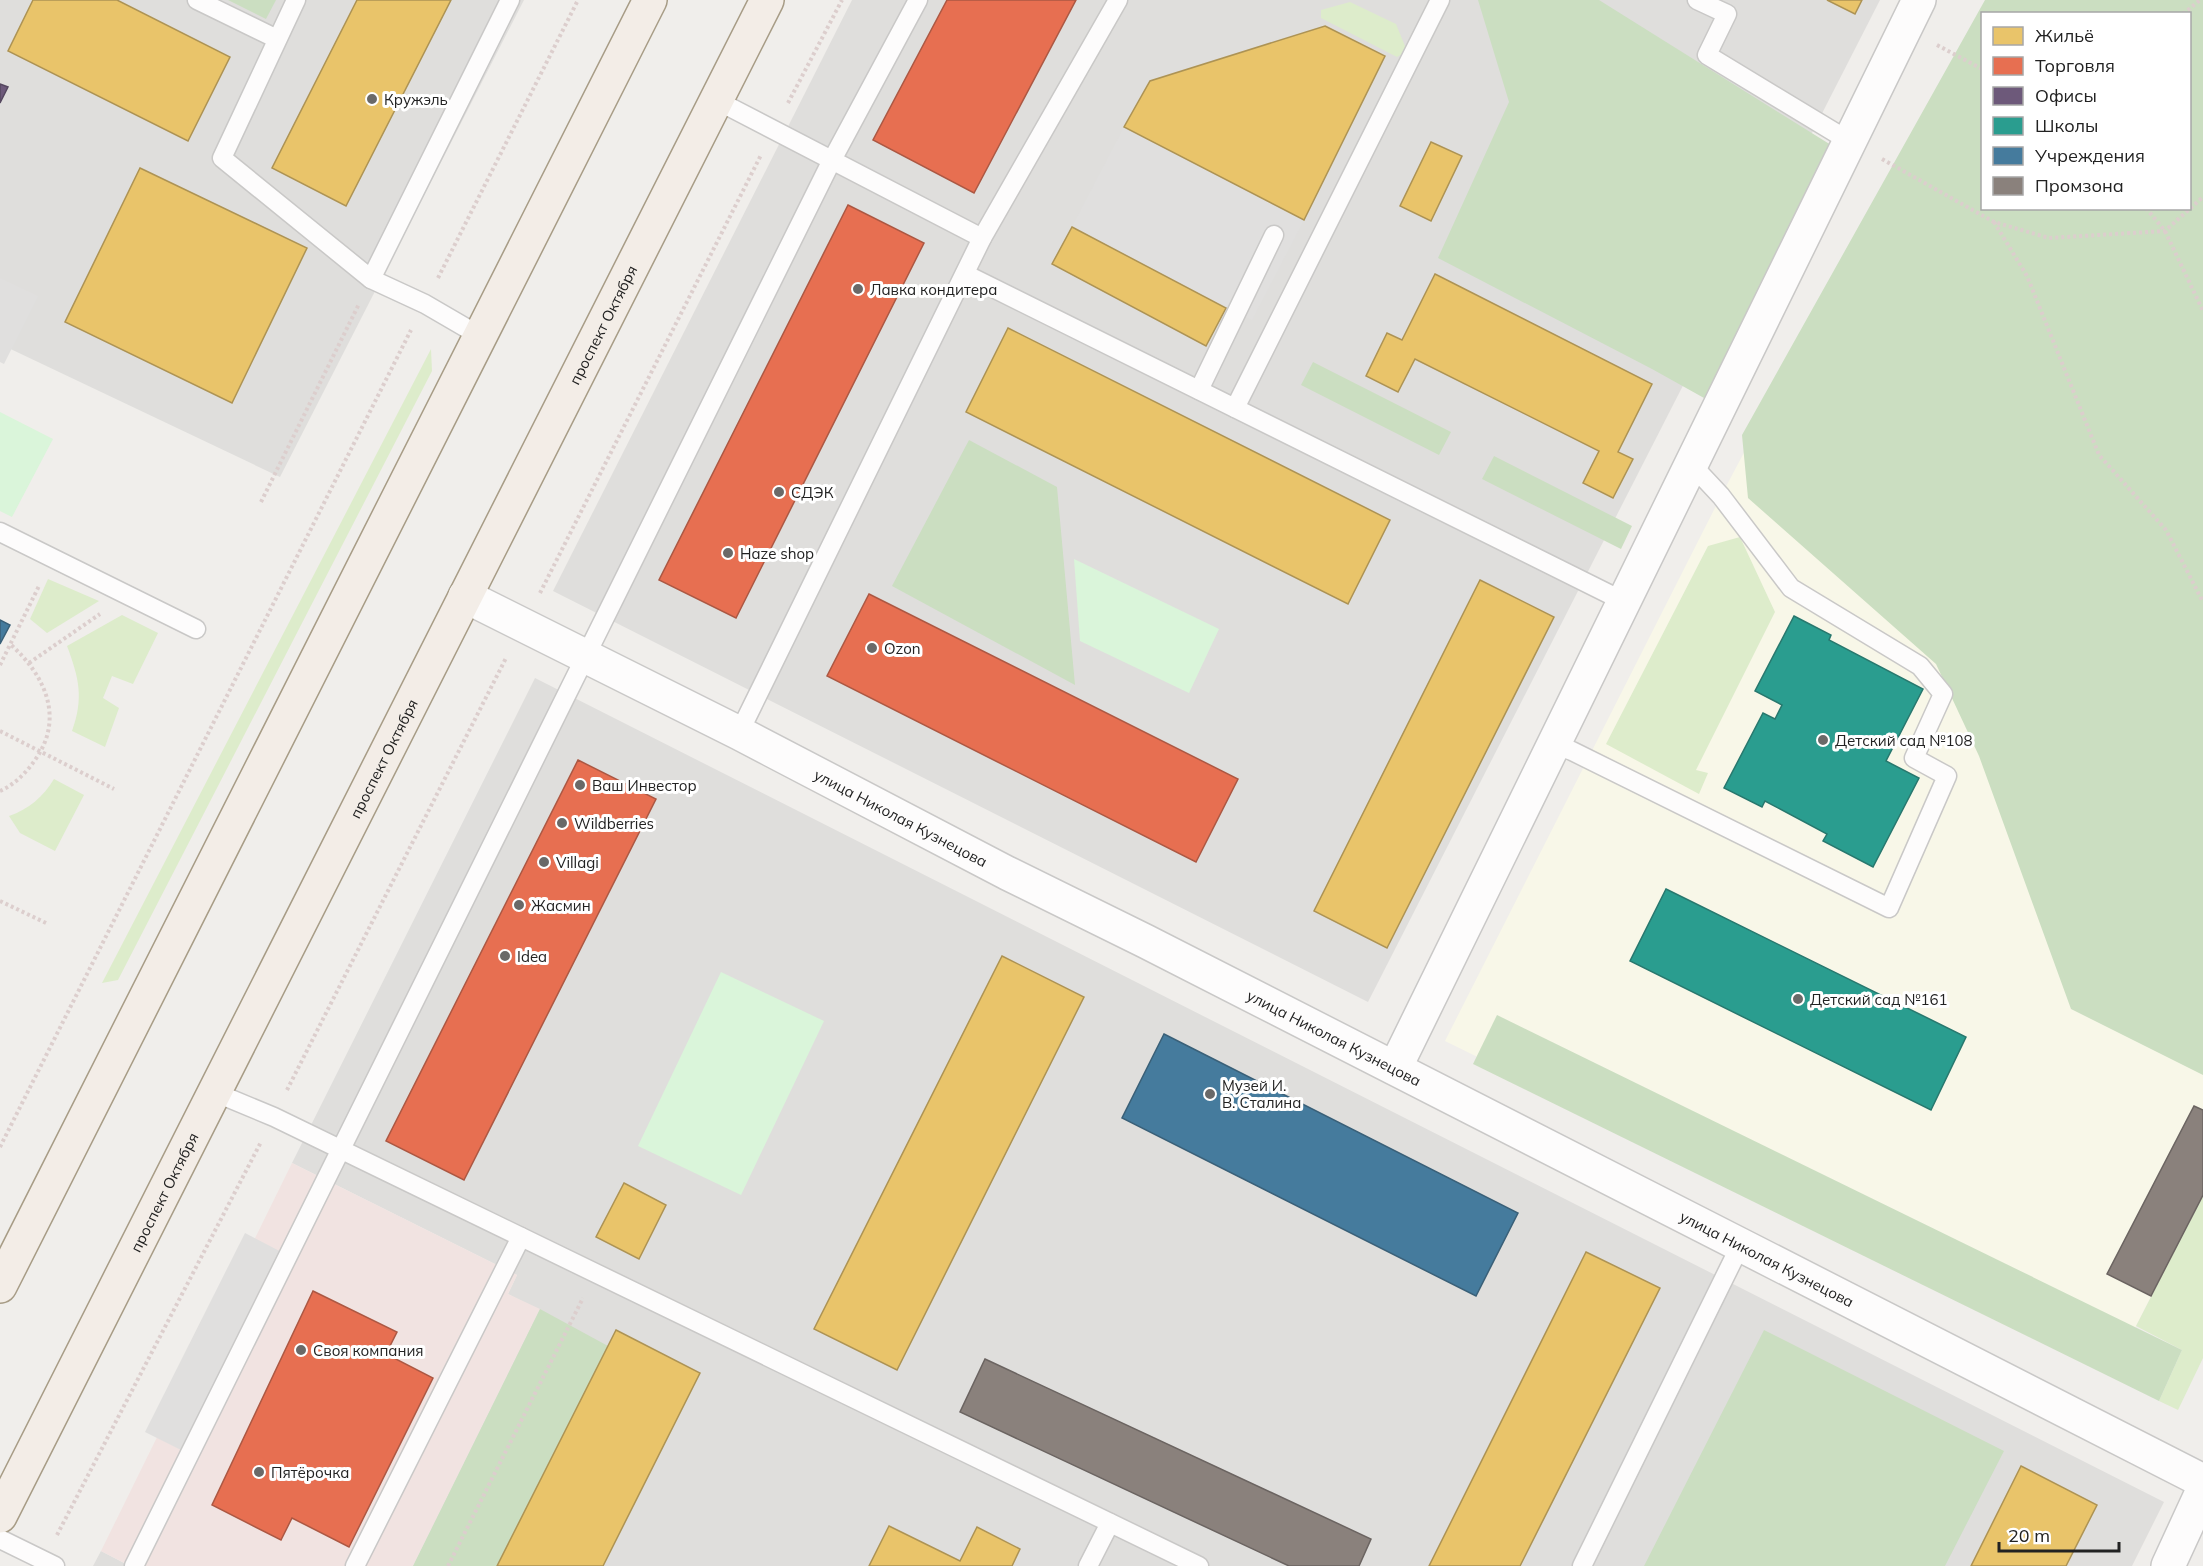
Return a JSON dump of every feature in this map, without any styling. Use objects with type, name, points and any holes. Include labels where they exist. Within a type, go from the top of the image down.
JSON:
[{"type":"main road","points":[[0,1286],[650,0]]},
{"type":"main road","name":"проспект Октября","points":[[0,1516],[767,0]]},
{"type":"street","points":[[1395,1068],[1912,14]]},
{"type":"street","name":"улица Николая Кузнецова","points":[[465,596],[739,733],[1007,873],[1156,946],[2203,1481]]},
{"type":"street","points":[[2168,1566],[2203,1490]]},
{"type":"lane","points":[[197,0],[278,39]]},
{"type":"lane","points":[[296,0],[222,158],[371,279],[425,303],[480,336]]},
{"type":"lane","points":[[371,279],[510,0]]},
{"type":"lane","points":[[134,1566],[832,160],[918,0]]},
{"type":"lane","points":[[739,733],[982,238],[1118,0]]},
{"type":"lane","points":[[1235,408],[1440,0]]},
{"type":"lane","points":[[1697,0],[1730,7],[1707,55],[1849,141]]},
{"type":"lane","points":[[716,100],[982,238]]},
{"type":"lane","points":[[1199,390],[1274,235]]},
{"type":"lane","points":[[965,274],[1623,601]]},
{"type":"lane","points":[[1553,744],[1572,751],[1889,908],[1947,776],[1914,758],[1943,694],[1920,666],[1791,588],[1721,496],[1691,464]]},
{"type":"lane","points":[[0,532],[196,629]]},
{"type":"lane","points":[[214,1092],[274,1117],[1199,1566]]},
{"type":"lane","points":[[355,1566],[521,1237]]},
{"type":"lane","points":[[1582,1566],[1742,1244]]},
{"type":"lane","points":[[1088,1566],[1110,1523]]},
{"type":"lane","points":[[0,1539],[50,1563]]},
{"type":"path","points":[[0,1147],[578,0]]},
{"type":"path","points":[[50,1563],[773,130],[842,0]]},
{"type":"path","points":[[2185,12],[2200,0]]},
{"type":"path","points":[[1912,14],[1981,67]]},
{"type":"path","points":[[1849,141],[1994,222],[2049,238],[2165,231],[2188,210]]},
{"type":"path","points":[[2191,208],[2203,197]]},
{"type":"path","points":[[2148,210],[2165,231],[2203,311]]},
{"type":"path","points":[[1994,222],[2027,276],[2099,455],[2166,530],[2203,602]]},
{"type":"path","points":[[261,502],[371,279]]},
{"type":"path","points":[[0,665],[53,558]]},
{"type":"path","points":[[29,663],[127,595]]},
{"type":"path","points":[[0,791],[18,780],[41,752],[47,739],[50,720],[48,698],[37,674],[10,644]]},
{"type":"path","points":[[0,731],[114,789]]},
{"type":"path","points":[[0,901],[46,923]]},
{"type":"path","points":[[448,1566],[595,1274]]},
{"type":"shaded area","points":[[0,0],[524,0],[280,477],[0,344]]},
{"type":"shaded area","points":[[852,0],[1880,0],[1368,1002],[553,591]]},
{"type":"shaded area","points":[[1124,127],[1304,220],[1252,320],[1072,227]]},
{"type":"shaded area","points":[[1881,194],[2203,657],[2203,1195],[2114,1369],[1445,1041],[1721,496]]},
{"type":"shaded area","points":[[0,278],[38,296],[4,364],[0,362]]},
{"type":"shaded area","points":[[535,678],[2164,1502],[2132,1566],[413,1566],[539,1310],[508,1294],[517,1275],[292,1163]]},
{"type":"shaded area","points":[[292,1163],[517,1275],[508,1294],[540,1309],[413,1566],[130,1566],[101,1551]]},
{"type":"shaded area","points":[[245,1233],[293,1258],[193,1456],[145,1432]]},
{"type":"shaded area","points":[[101,1551],[130,1566],[93,1566]]},
{"type":"green space","points":[[228,0],[276,0],[266,19]]},
{"type":"green space","points":[[1478,0],[1599,0],[1831,145],[1713,403],[1438,258],[1509,102]]},
{"type":"green space","points":[[1985,0],[2203,0],[2203,1075],[2071,1009],[1979,756],[1936,664],[1748,498],[1742,435]]},
{"type":"green space","points":[[1350,2],[1396,24],[1407,51],[1397,57],[1321,18],[1321,10]]},
{"type":"green space","points":[[431,349],[432,371],[118,980],[102,983]]},
{"type":"green space","points":[[1313,362],[1451,432],[1439,455],[1301,385]]},
{"type":"green space","points":[[0,412],[53,439],[12,517],[0,511]]},
{"type":"green space","points":[[969,440],[1057,487],[1075,685],[892,586]]},
{"type":"green space","points":[[1494,456],[1632,526],[1621,549],[1482,479]]},
{"type":"green space","points":[[1740,537],[1775,612],[1696,770],[1708,773],[1699,794],[1606,744],[1708,546]]},
{"type":"green space","points":[[1074,559],[1219,629],[1189,693],[1080,641]]},
{"type":"green space","points":[[48,579],[99,601],[47,633],[30,619]]},
{"type":"green space","points":[[122,615],[158,633],[133,684],[112,676],[103,698],[119,708],[105,747],[72,731],[79,698],[75,668],[67,646]]},
{"type":"green space","points":[[54,779],[84,795],[55,851],[20,833],[9,816],[35,802]]},
{"type":"green space","points":[[721,972],[824,1021],[741,1195],[638,1146]]},
{"type":"green space","points":[[1497,1015],[2182,1350],[2159,1401],[1473,1064]]},
{"type":"green space","points":[[2203,1196],[2203,1358],[2178,1410],[2159,1401],[2182,1350],[2136,1326]]},
{"type":"green space","points":[[540,1309],[608,1346],[497,1566],[413,1566]]},
{"type":"green space","points":[[1764,1330],[2004,1451],[1945,1566],[1644,1566]]},
{"type":"building: Жильё","points":[[33,0],[117,0],[230,57],[188,141],[8,51]]},
{"type":"building: Жильё","points":[[357,0],[451,0],[346,206],[272,168]]},
{"type":"building: Жильё","points":[[1827,0],[1862,0],[1855,14]]},
{"type":"building: Жильё","points":[[1325,26],[1385,56],[1304,220],[1124,127],[1150,81]]},
{"type":"building: Жильё","points":[[1431,142],[1462,156],[1431,221],[1400,206]]},
{"type":"building: Жильё","points":[[140,168],[307,248],[232,403],[65,322]]},
{"type":"building: Жильё","points":[[1072,227],[1226,308],[1206,346],[1052,264]]},
{"type":"building: Жильё","points":[[1435,274],[1652,384],[1618,452],[1633,459],[1613,498],[1583,483],[1599,451],[1415,359],[1398,392],[1366,376],[1387,333],[1402,340]]},
{"type":"building: Жильё","points":[[1008,328],[1390,520],[1348,604],[966,412]]},
{"type":"building: Жильё","points":[[1480,580],[1554,617],[1387,948],[1314,911]]},
{"type":"building: Жильё","points":[[1002,956],[1084,997],[897,1370],[814,1329]]},
{"type":"building: Жильё","points":[[624,1183],[666,1205],[639,1259],[596,1237]]},
{"type":"building: Жильё","points":[[1586,1252],[1660,1288],[1520,1566],[1429,1566]]},
{"type":"building: Жильё","points":[[616,1330],[700,1373],[603,1566],[497,1566]]},
{"type":"building: Жильё","points":[[2021,1466],[2097,1505],[2066,1566],[1971,1566]]},
{"type":"building: Жильё","points":[[889,1526],[960,1561],[977,1527],[1020,1549],[1012,1566],[869,1566]]},
{"type":"building: Торговля","points":[[947,0],[1076,0],[974,193],[873,140]]},
{"type":"building: Торговля","points":[[848,205],[924,243],[736,618],[659,580]]},
{"type":"building: Торговля","points":[[869,594],[1238,779],[1196,862],[827,676]]},
{"type":"building: Торговля","points":[[578,760],[656,799],[464,1180],[386,1141]]},
{"type":"building: Торговля","points":[[313,1291],[397,1332],[386,1354],[433,1378],[349,1547],[292,1518],[281,1540],[212,1505]]},
{"type":"building: Офисы","points":[[0,84],[8,87],[0,103]]},
{"type":"building: Школы","name":"Детский сад №108","points":[[1794,616],[1831,635],[1829,640],[1923,689],[1886,761],[1919,778],[1873,867],[1823,841],[1827,834],[1765,801],[1762,807],[1724,788],[1763,713],[1775,719],[1782,705],[1755,691]]},
{"type":"building: Школы","name":"Детский сад №161","points":[[1666,889],[1966,1037],[1931,1110],[1630,961]]},
{"type":"building: Учреждения","points":[[0,620],[10,625],[0,644]]},
{"type":"building: Учреждения","points":[[1164,1034],[1518,1213],[1476,1296],[1122,1118]]},
{"type":"building: Промзона","points":[[2194,1106],[2203,1110],[2203,1195],[2151,1296],[2107,1274]]},
{"type":"building: Промзона","points":[[985,1359],[1371,1539],[1359,1566],[1289,1566],[960,1412]]},
{"type":"place","name":"Кружэль","points":[[372,99]]},
{"type":"place","name":"Лавка кондитера","points":[[858,289]]},
{"type":"place","name":"СДЭК","points":[[779,492]]},
{"type":"place","name":"Haze shop","points":[[728,553]]},
{"type":"place","name":"Ozon","points":[[872,648]]},
{"type":"place","name":"Детский сад №108","points":[[1823,740]]},
{"type":"place","name":"Ваш Инвестор","points":[[580,785]]},
{"type":"place","name":"Wildberries","points":[[562,823]]},
{"type":"place","name":"Villagi","points":[[544,862]]},
{"type":"place","name":"Жасмин","points":[[519,905]]},
{"type":"place","name":"Idea","points":[[505,956]]},
{"type":"place","name":"Детский сад №161","points":[[1798,999]]},
{"type":"place","name":"Музей И. В. Сталина","points":[[1210,1094]]},
{"type":"place","name":"Своя компания","points":[[301,1350]]},
{"type":"place","name":"Пятёрочка","points":[[259,1472]]}]
